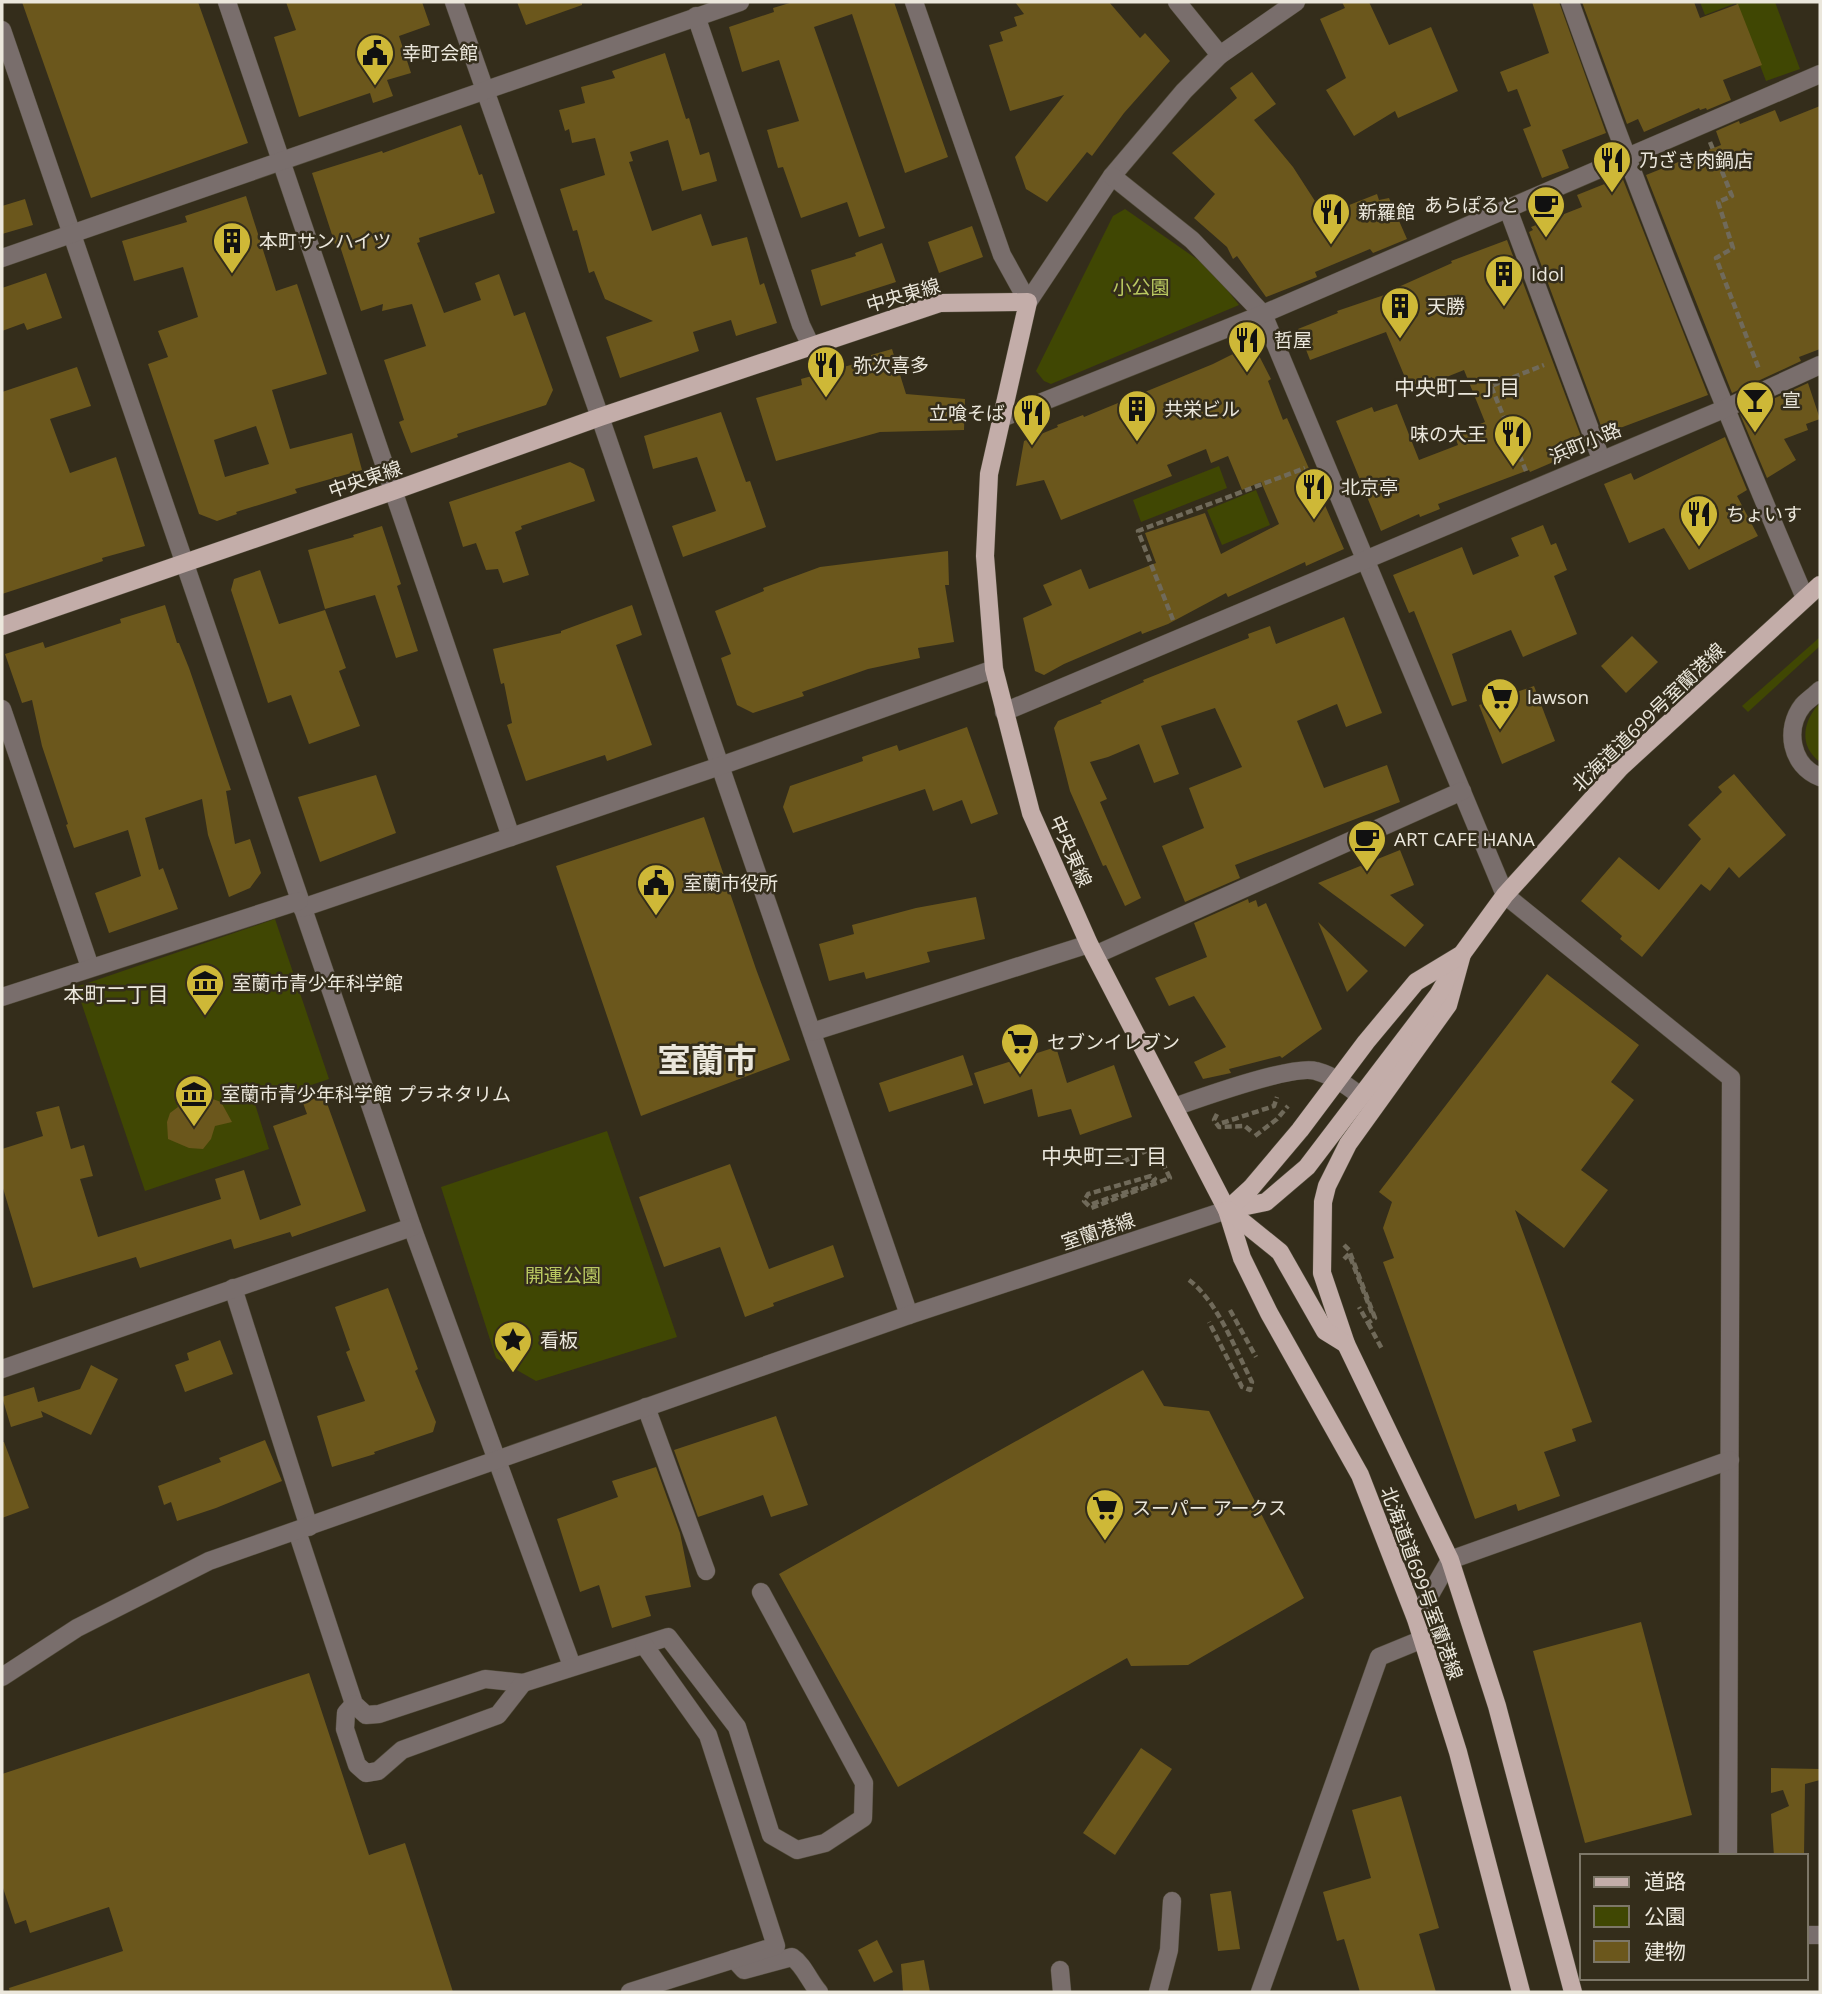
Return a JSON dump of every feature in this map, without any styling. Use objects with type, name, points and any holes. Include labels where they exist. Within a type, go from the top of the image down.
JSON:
[{"type":"main road","name":"中央東線","points":[[2,626],[600,417],[940,303],[1028,302],[989,474],[985,556],[994,669],[1031,813],[1092,949],[1227,1210]]},
{"type":"main road","name":"北海道道699号室蘭港線","points":[[1227,1210],[1266,1202],[1307,1167],[1368,1102],[1448,1005],[1462,954],[1505,895],[1621,767],[1820,585]]},
{"type":"main road","name":"北海道道699号室蘭港線","points":[[1227,1210],[1251,1188],[1300,1130],[1366,1042],[1416,982],[1462,954]]},
{"type":"main road","name":"北海道道699号室蘭港線","points":[[1368,1102],[1326,1186],[1323,1202],[1322,1273],[1346,1344],[1450,1560],[1497,1706],[1573,1992]]},
{"type":"main road","name":"北海道道699号室蘭港線","points":[[1227,1210],[1280,1252],[1325,1331],[1346,1344]]},
{"type":"main road","name":"北海道道699号室蘭港線","points":[[1227,1210],[1242,1258],[1269,1313],[1360,1475],[1416,1619],[1458,1752],[1521,1992]]},
{"type":"street","points":[[227,2],[511,837]]},
{"type":"street","points":[[454,2],[909,1315]]},
{"type":"street","points":[[2,258],[740,2]]},
{"type":"street","points":[[914,2],[1002,255],[1028,302],[1112,176],[1184,91],[1220,55],[1296,2]]},
{"type":"street","points":[[1177,2],[1220,55]]},
{"type":"street","points":[[1570,2],[1626,158],[1724,409],[1805,598]]},
{"type":"street","points":[[696,16],[801,325],[811,346]]},
{"type":"street","points":[[2,30],[412,1227],[572,1666]]},
{"type":"street","points":[[1002,418],[1263,314],[1820,74]]},
{"type":"street","points":[[1112,176],[1192,240],[1263,314],[1505,895],[1731,1078],[1728,1854]]},
{"type":"street","points":[[1508,209],[1601,459]]},
{"type":"street","name":"浜町小路","points":[[1004,712],[1724,409],[1820,365]]},
{"type":"street","points":[[2,997],[90,967],[301,905],[511,837],[994,669]]},
{"type":"street","points":[[1820,690],[1803,705],[1796,718],[1792,745],[1797,759],[1820,777]]},
{"type":"street","points":[[2,709],[90,967]]},
{"type":"street","points":[[812,1032],[1092,949],[1462,791]]},
{"type":"street","points":[[1174,1107],[1222,1090],[1313,1069],[1338,1079],[1368,1102]]},
{"type":"street","name":"室蘭港線","points":[[3,1670],[77,1628],[209,1561],[909,1315],[1227,1210]]},
{"type":"street","points":[[2,1369],[412,1227]]},
{"type":"street","points":[[233,1288],[354,1704],[366,1715],[379,1714],[485,1679],[523,1683],[668,1637],[737,1727],[771,1835],[797,1850],[825,1843],[863,1818],[864,1783],[761,1592]]},
{"type":"street","points":[[646,1407],[706,1571]]},
{"type":"street","points":[[1416,1619],[1450,1560],[1730,1460]]},
{"type":"street","points":[[1260,1992],[1379,1657],[1423,1639]]},
{"type":"street","points":[[630,1992],[776,1946],[708,1735],[644,1645]]},
{"type":"street","points":[[354,1704],[346,1713],[345,1729],[357,1765],[366,1773],[378,1771],[402,1750],[498,1716],[523,1683]]},
{"type":"street","points":[[1158,1992],[1169,1950],[1172,1901]]},
{"type":"street","points":[[734,1959],[744,1970],[792,1957],[800,1962],[808,1980],[818,1992]]},
{"type":"street","points":[[1060,1970],[1062,1992]]},
{"type":"path","points":[[1703,124],[1732,196],[1717,202],[1733,248],[1716,258],[1767,389]]},
{"type":"path","points":[[1533,488],[1491,386],[1563,358]]},
{"type":"path","points":[[1179,638],[1138,531],[1324,461]]},
{"type":"path","points":[[1222,1123],[1274,1106],[1279,1097],[1270,1095]]},
{"type":"path","points":[[1218,1112],[1214,1119],[1219,1126],[1245,1126],[1254,1134],[1277,1119],[1296,1097]]},
{"type":"path","points":[[1093,1204],[1154,1180],[1151,1176],[1088,1194],[1084,1201],[1091,1208],[1170,1178],[1155,1147],[1120,1163]]},
{"type":"path","points":[[1342,1242],[1349,1250],[1374,1314],[1375,1318],[1368,1323]]},
{"type":"path","points":[[1345,1265],[1344,1257],[1349,1254],[1371,1313]]},
{"type":"path","points":[[1189,1280],[1210,1302],[1252,1382],[1250,1390],[1242,1387],[1209,1322]]},
{"type":"path","points":[[1354,1300],[1382,1349]]},
{"type":"path","points":[[1230,1310],[1256,1357]]},
{"type":"green space","points":[[1700,2],[1775,2],[1800,69],[1766,81],[1736,3],[1705,15]]},
{"type":"green space","name":"小公園","points":[[1125,209],[1211,269],[1239,305],[1051,384],[1044,381],[1036,371],[1113,216]]},
{"type":"green space","points":[[1219,466],[1227,488],[1141,522],[1133,500]]},
{"type":"green space","points":[[1256,490],[1270,525],[1222,545],[1207,510]]},
{"type":"green space","points":[[1820,637],[1820,646],[1748,712],[1742,706]]},
{"type":"green space","points":[[1820,703],[1820,762],[1808,748],[1805,733],[1810,717]]},
{"type":"green space","points":[[275,919],[329,1079],[255,1104],[269,1149],[145,1191],[76,987]]},
{"type":"green space","name":"開運公園","points":[[607,1131],[677,1337],[536,1381],[496,1358],[441,1187]]},
{"type":"building","points":[[22,2],[198,2],[248,143],[91,198]]},
{"type":"building","points":[[286,2],[422,2],[430,25],[399,36],[411,73],[387,80],[393,96],[373,103],[370,93],[299,117],[274,37],[296,30]]},
{"type":"building","points":[[517,2],[582,2],[582,5],[526,25]]},
{"type":"building","points":[[793,2],[894,2],[948,157],[905,173],[852,14],[814,27],[885,228],[859,237],[847,202],[801,218],[783,167],[778,168],[767,130],[799,121],[779,60],[742,72],[729,27],[774,12],[773,8]]},
{"type":"building","points":[[1015,2],[1109,2],[1140,38],[1145,33],[1170,61],[1124,113],[1092,156],[1087,152],[1047,202],[1026,189],[1015,157],[1064,95],[1010,111],[989,45],[1003,41],[1000,32],[1017,26],[1014,17],[1024,14]]},
{"type":"building","points":[[1342,2],[1369,2],[1389,45],[1431,27],[1458,91],[1398,118],[1395,111],[1354,136],[1326,90],[1346,78],[1320,19],[1345,8]]},
{"type":"building","points":[[1532,2],[1559,2],[1606,133],[1562,150],[1569,168],[1542,178],[1523,129],[1531,126],[1517,89],[1508,92],[1500,72],[1549,53]]},
{"type":"building","points":[[1582,2],[1694,2],[1700,18],[1738,4],[1762,65],[1723,80],[1731,100],[1707,110],[1699,108],[1644,132],[1638,119],[1627,124]]},
{"type":"building","points":[[665,53],[700,155],[709,152],[717,181],[682,191],[668,140],[630,152],[633,161],[629,162],[652,231],[701,214],[712,246],[747,237],[760,285],[764,283],[777,323],[736,336],[731,320],[693,332],[699,351],[620,378],[606,337],[653,321],[605,299],[594,271],[589,273],[577,230],[573,231],[560,189],[605,175],[595,138],[572,143],[569,129],[565,131],[559,110],[585,103],[581,87],[615,78],[612,71]]},
{"type":"building","points":[[1252,72],[1276,104],[1254,120],[1293,167],[1324,215],[1377,194],[1379,200],[1389,198],[1407,239],[1373,253],[1370,249],[1315,272],[1317,277],[1266,297],[1237,256],[1233,259],[1227,247],[1194,218],[1215,194],[1172,153],[1237,98],[1230,88]]},
{"type":"building","points":[[1820,106],[1820,349],[1799,357],[1801,361],[1732,393],[1646,175],[1721,145],[1716,131],[1739,121],[1740,124],[1775,110],[1780,122]]},
{"type":"building","points":[[461,125],[495,213],[419,238],[420,242],[417,243],[444,313],[481,300],[475,283],[499,274],[514,316],[525,312],[553,390],[546,405],[457,434],[458,437],[411,453],[399,422],[404,420],[384,360],[426,346],[412,304],[382,311],[383,304],[361,311],[312,173],[382,151],[383,153]]},
{"type":"building","points":[[1622,177],[1708,395],[1604,434],[1529,232],[1533,230],[1531,227],[1582,207],[1577,195]]},
{"type":"building","points":[[246,196],[276,291],[297,284],[327,374],[272,390],[290,449],[352,433],[362,470],[295,489],[297,493],[236,512],[237,514],[217,521],[199,514],[148,364],[168,357],[158,331],[198,317],[183,267],[134,281],[122,241],[187,222],[185,216]],"holes":[[[256,426],[269,464],[225,477],[214,440]]]},
{"type":"building","points":[[25,199],[33,225],[2,234],[2,206]]},
{"type":"building","points":[[972,226],[983,257],[939,273],[928,242]]},
{"type":"building","points":[[1507,240],[1583,442],[1563,450],[1565,457],[1438,504],[1440,509],[1420,517],[1419,514],[1381,531],[1336,421],[1372,407],[1374,412],[1397,404],[1419,460],[1458,445],[1454,434],[1485,422],[1464,370],[1434,382],[1432,377],[1409,387],[1386,332],[1310,360],[1298,329],[1338,313],[1337,311],[1396,291],[1394,289],[1452,263],[1451,261]]},
{"type":"building","points":[[882,243],[896,282],[821,306],[811,270],[856,256],[855,253]]},
{"type":"building","points":[[46,273],[62,318],[27,330],[24,323],[2,331],[2,288]]},
{"type":"building","points":[[1253,344],[1271,379],[1268,381],[1283,420],[1287,418],[1344,549],[1306,566],[1305,562],[1228,597],[1226,593],[1168,624],[1142,634],[1141,631],[1044,675],[1035,671],[1023,618],[1052,605],[1043,585],[1081,569],[1089,589],[1156,563],[1145,533],[1205,513],[1221,554],[1279,524],[1261,482],[1242,490],[1228,456],[1211,463],[1206,449],[1167,465],[1172,476],[1061,520],[1044,480],[1016,486],[1024,441],[1058,427],[1057,425],[1083,415],[1084,417],[1213,364]]},
{"type":"building","points":[[892,349],[906,394],[965,399],[964,430],[880,432],[776,461],[756,398],[802,385],[801,379],[872,359],[871,355]]},
{"type":"building","points":[[77,367],[91,406],[50,419],[70,473],[116,457],[145,546],[102,558],[103,561],[2,594],[2,392]]},
{"type":"building","points":[[1808,383],[1820,419],[1806,424],[1808,430],[1784,439],[1796,460],[1767,478],[1740,414]]},
{"type":"building","points":[[721,412],[746,482],[750,481],[766,527],[683,557],[672,526],[716,511],[697,457],[653,469],[644,436]]},
{"type":"building","points":[[1725,437],[1747,490],[1737,496],[1758,536],[1689,570],[1664,528],[1629,543],[1604,484],[1631,473],[1634,480]]},
{"type":"building","points":[[570,462],[584,469],[595,501],[521,526],[522,529],[515,532],[529,575],[503,583],[498,569],[486,570],[476,543],[463,547],[449,502]]},
{"type":"building","points":[[1543,525],[1551,545],[1556,543],[1567,570],[1554,576],[1577,634],[1523,657],[1511,630],[1452,654],[1467,701],[1452,706],[1414,611],[1409,613],[1393,575],[1462,547],[1473,575],[1519,556],[1511,538]]},
{"type":"building","points":[[382,526],[401,584],[397,586],[418,651],[396,658],[375,595],[325,609],[308,550]]},
{"type":"building","points":[[948,551],[949,585],[945,585],[954,642],[918,648],[920,658],[868,669],[802,692],[804,696],[753,713],[737,705],[721,658],[731,654],[715,611],[764,591],[763,588],[820,567]]},
{"type":"building","points":[[260,570],[279,624],[325,610],[346,668],[339,671],[360,726],[309,744],[291,695],[268,703],[231,590],[234,579]]},
{"type":"building","points":[[165,605],[231,790],[226,791],[235,844],[250,839],[261,873],[250,888],[229,897],[208,835],[202,799],[145,818],[159,870],[163,868],[178,909],[109,933],[95,893],[141,876],[128,830],[74,848],[42,746],[32,700],[22,703],[5,654],[43,642],[45,648],[121,623],[120,619]]},
{"type":"building","points":[[632,605],[642,635],[616,645],[652,745],[607,761],[605,755],[526,781],[507,725],[512,723],[504,683],[501,684],[493,649],[561,633]]},
{"type":"building","points":[[1344,617],[1382,713],[1346,727],[1337,704],[1297,721],[1324,788],[1387,765],[1400,802],[1235,865],[1240,878],[1185,902],[1162,846],[1204,828],[1189,788],[1242,767],[1215,708],[1161,726],[1179,774],[1154,783],[1139,744],[1090,762],[1107,799],[1100,802],[1141,898],[1125,906],[1106,865],[1103,866],[1070,791],[1054,728],[1058,721],[1102,703],[1100,701],[1144,682],[1143,680],[1249,638],[1248,634],[1270,626],[1276,644]]},
{"type":"building","points":[[1632,636],[1658,662],[1626,693],[1601,666]]},
{"type":"building","points":[[1534,686],[1555,741],[1502,764],[1479,705]]},
{"type":"building","points":[[967,727],[998,814],[971,824],[962,800],[933,811],[925,789],[793,833],[783,807],[790,786],[863,761],[862,757],[897,745],[899,751]]},
{"type":"building","points":[[1734,774],[1786,835],[1739,878],[1729,867],[1710,891],[1701,884],[1642,957],[1581,901],[1619,857],[1659,890],[1701,839],[1688,825],[1722,792],[1718,787]]},
{"type":"building","points":[[376,775],[396,833],[320,862],[298,797]]},
{"type":"building","name":"室蘭市役所","points":[[704,817],[790,1060],[641,1116],[556,866]]},
{"type":"building","points":[[1400,850],[1414,885],[1390,895],[1424,925],[1405,947],[1318,883]]},
{"type":"building","points":[[976,897],[985,939],[927,952],[930,962],[866,979],[864,972],[829,981],[819,944],[854,934],[852,925],[916,908]]},
{"type":"building","points":[[1248,899],[1249,903],[1256,900],[1258,907],[1266,903],[1322,1029],[1282,1058],[1280,1056],[1229,1069],[1231,1073],[1203,1079],[1194,1062],[1226,1047],[1194,996],[1169,1006],[1155,978],[1207,957],[1194,923]]},
{"type":"building","points":[[1318,922],[1368,971],[1347,992]]},
{"type":"building","points":[[1547,974],[1639,1045],[1611,1082],[1634,1100],[1581,1170],[1608,1190],[1564,1248],[1515,1210],[1592,1422],[1572,1429],[1576,1441],[1544,1452],[1560,1496],[1518,1511],[1516,1504],[1475,1519],[1383,1262],[1394,1258],[1383,1228],[1392,1202],[1379,1192]]},
{"type":"building","points":[[1056,1047],[1067,1083],[1114,1065],[1132,1117],[1080,1135],[1071,1109],[1038,1117],[1032,1089],[984,1104],[974,1073]]},
{"type":"building","points":[[963,1055],[973,1085],[889,1112],[879,1083]]},
{"type":"building","points":[[324,1095],[366,1211],[292,1237],[290,1232],[234,1249],[231,1239],[140,1268],[136,1257],[33,1288],[2,1185],[2,1149],[43,1136],[36,1112],[59,1106],[71,1149],[84,1145],[93,1176],[80,1179],[98,1237],[221,1199],[215,1179],[244,1170],[260,1220],[301,1205],[273,1126],[307,1114],[303,1103]]},
{"type":"building","points":[[207,1097],[221,1102],[232,1122],[215,1126],[211,1139],[203,1149],[189,1148],[168,1139],[167,1122],[170,1113],[178,1107],[175,1099]]},
{"type":"building","points":[[730,1164],[769,1269],[833,1245],[844,1277],[773,1303],[774,1306],[745,1317],[720,1247],[664,1267],[639,1197]]},
{"type":"building","points":[[388,1288],[418,1369],[415,1371],[436,1422],[433,1432],[332,1467],[317,1416],[365,1401],[346,1352],[350,1350],[335,1307]]},
{"type":"building","points":[[220,1340],[233,1374],[185,1392],[175,1365],[189,1360],[187,1353]]},
{"type":"building","points":[[91,1365],[118,1379],[91,1435],[41,1411],[43,1417],[11,1427],[2,1397],[34,1387],[38,1402],[80,1389]]},
{"type":"building","points":[[1143,1370],[1164,1406],[1209,1411],[1304,1598],[1188,1665],[1131,1666],[1127,1658],[898,1787],[779,1574]]},
{"type":"building","points":[[776,1416],[808,1505],[771,1517],[763,1495],[698,1517],[674,1450]]},
{"type":"building","points":[[265,1440],[282,1481],[177,1521],[171,1502],[164,1505],[158,1486],[221,1462],[219,1458]]},
{"type":"building","points":[[2,1442],[29,1508],[2,1518]]},
{"type":"building","points":[[656,1467],[680,1533],[691,1587],[645,1596],[651,1616],[612,1628],[599,1585],[580,1592],[557,1519],[618,1497],[612,1481]]},
{"type":"building","points":[[1641,1622],[1692,1815],[1585,1843],[1533,1651]]},
{"type":"building","points":[[309,1673],[369,1855],[405,1843],[453,1992],[10,1992],[9,1988],[123,1951],[109,1907],[30,1933],[26,1920],[15,1924],[2,1885],[2,1774]]},
{"type":"building","points":[[1141,1748],[1172,1769],[1115,1855],[1083,1833]]},
{"type":"building","points":[[1771,1768],[1820,1769],[1820,1780],[1805,1784],[1804,1854],[1774,1854],[1771,1814],[1789,1806],[1783,1790],[1771,1793]]},
{"type":"building","points":[[1401,1796],[1439,1928],[1419,1934],[1436,1992],[1360,1992],[1344,1939],[1337,1941],[1323,1892],[1371,1878],[1352,1810]]},
{"type":"building","points":[[1231,1891],[1240,1949],[1218,1951],[1210,1894]]},
{"type":"building","points":[[877,1940],[893,1972],[874,1982],[858,1950]]},
{"type":"building","points":[[924,1960],[930,1992],[903,1992],[901,1964]]},
{"type":"place","name":"幸町会館","points":[[375,87]]},
{"type":"place","name":"乃ざき肉鍋店","points":[[1612,194]]},
{"type":"place","name":"あらぽると","points":[[1546,239]]},
{"type":"place","name":"新羅館","points":[[1331,246]]},
{"type":"place","name":"本町サンハイツ","points":[[232,275]]},
{"type":"place","name":"Idol","points":[[1504,308]]},
{"type":"place","name":"天勝","points":[[1400,340]]},
{"type":"place","name":"哲屋","points":[[1247,374]]},
{"type":"place","name":"弥次喜多","points":[[826,399]]},
{"type":"place","name":"宣","points":[[1755,434]]},
{"type":"place","name":"共栄ビル","points":[[1137,443]]},
{"type":"place","name":"立喰そば","points":[[1032,447]]},
{"type":"place","name":"味の大王","points":[[1513,468]]},
{"type":"place","name":"北京亭","points":[[1314,521]]},
{"type":"place","name":"ちょいす","points":[[1699,548]]},
{"type":"place","name":"lawson","points":[[1500,731]]},
{"type":"place","name":"ART CAFE HANA","points":[[1367,873]]},
{"type":"place","name":"室蘭市役所","points":[[656,917]]},
{"type":"place","name":"室蘭市青少年科学館","points":[[205,1017]]},
{"type":"place","name":"セブンイレブン","points":[[1020,1076]]},
{"type":"place","name":"室蘭市青少年科学館 プラネタリム","points":[[194,1128]]},
{"type":"place","name":"看板","points":[[513,1374]]},
{"type":"place","name":"スーパー アークス","points":[[1105,1542]]},
{"type":"district","name":"中央町二丁目","points":[[1457,388]]},
{"type":"district","name":"本町二丁目","points":[[116,995]]},
{"type":"district","name":"室蘭市","points":[[707,1060]]},
{"type":"district","name":"中央町三丁目","points":[[1104,1157]]}]
